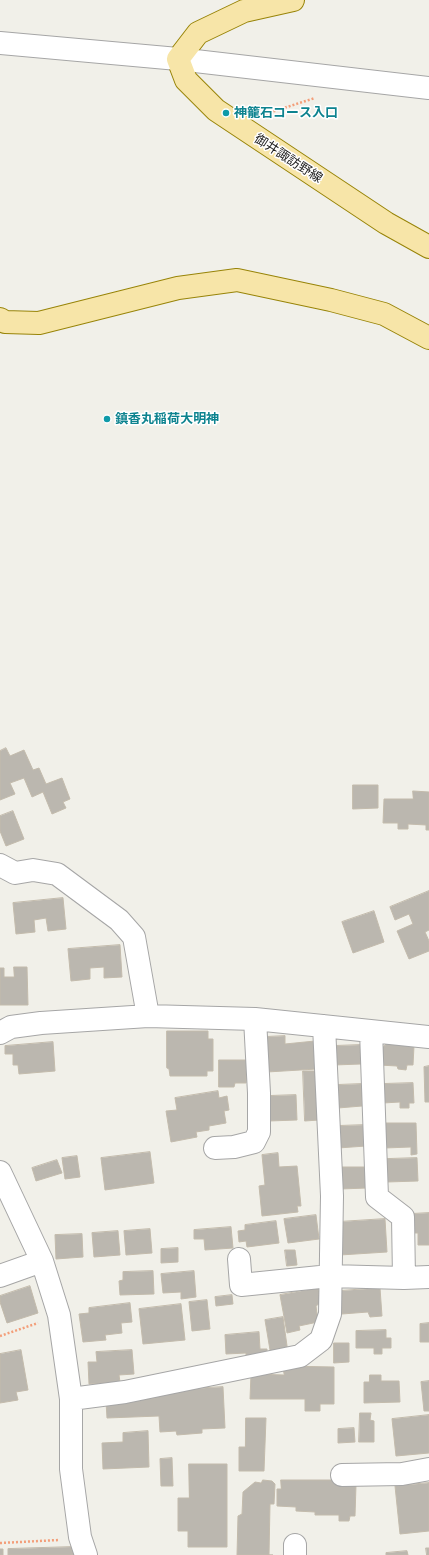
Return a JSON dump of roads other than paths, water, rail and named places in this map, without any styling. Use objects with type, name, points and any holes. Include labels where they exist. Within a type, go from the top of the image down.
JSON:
[{"type":"main road","points":[[178,59],[198,33],[244,11],[293,0]]},
{"type":"main road","name":"御井諏訪野線","points":[[178,59],[186,80],[216,110],[386,223],[429,247]]},
{"type":"main road","points":[[0,319],[5,322],[39,323],[178,288],[238,280],[331,300],[384,314],[429,338]]},
{"type":"street","points":[[0,43],[178,59],[429,88]]},
{"type":"street","points":[[0,865],[15,873],[33,870],[57,874],[119,920],[134,936],[148,1016]]},
{"type":"street","points":[[0,1033],[11,1027],[41,1022],[148,1016],[255,1019],[429,1037]]},
{"type":"street","points":[[215,1148],[234,1147],[254,1142],[259,1132],[259,1093],[255,1019]]},
{"type":"street","points":[[71,1399],[125,1392],[300,1356],[321,1340],[330,1314],[332,1196],[324,1026]]},
{"type":"street","points":[[371,1032],[377,1197],[403,1217],[404,1278]]},
{"type":"street","points":[[0,1172],[42,1261],[59,1315],[71,1399],[71,1469],[83,1546]]},
{"type":"street","points":[[239,1259],[241,1285],[330,1276],[404,1278],[429,1277]]},
{"type":"street","points":[[0,1276],[42,1261]]},
{"type":"street","points":[[342,1475],[402,1474],[429,1469]]},
{"type":"place","name":"神籠石コース入口","points":[[226,113]]},
{"type":"place","name":"鎮香丸稲荷大明神","points":[[107,419]]}]
